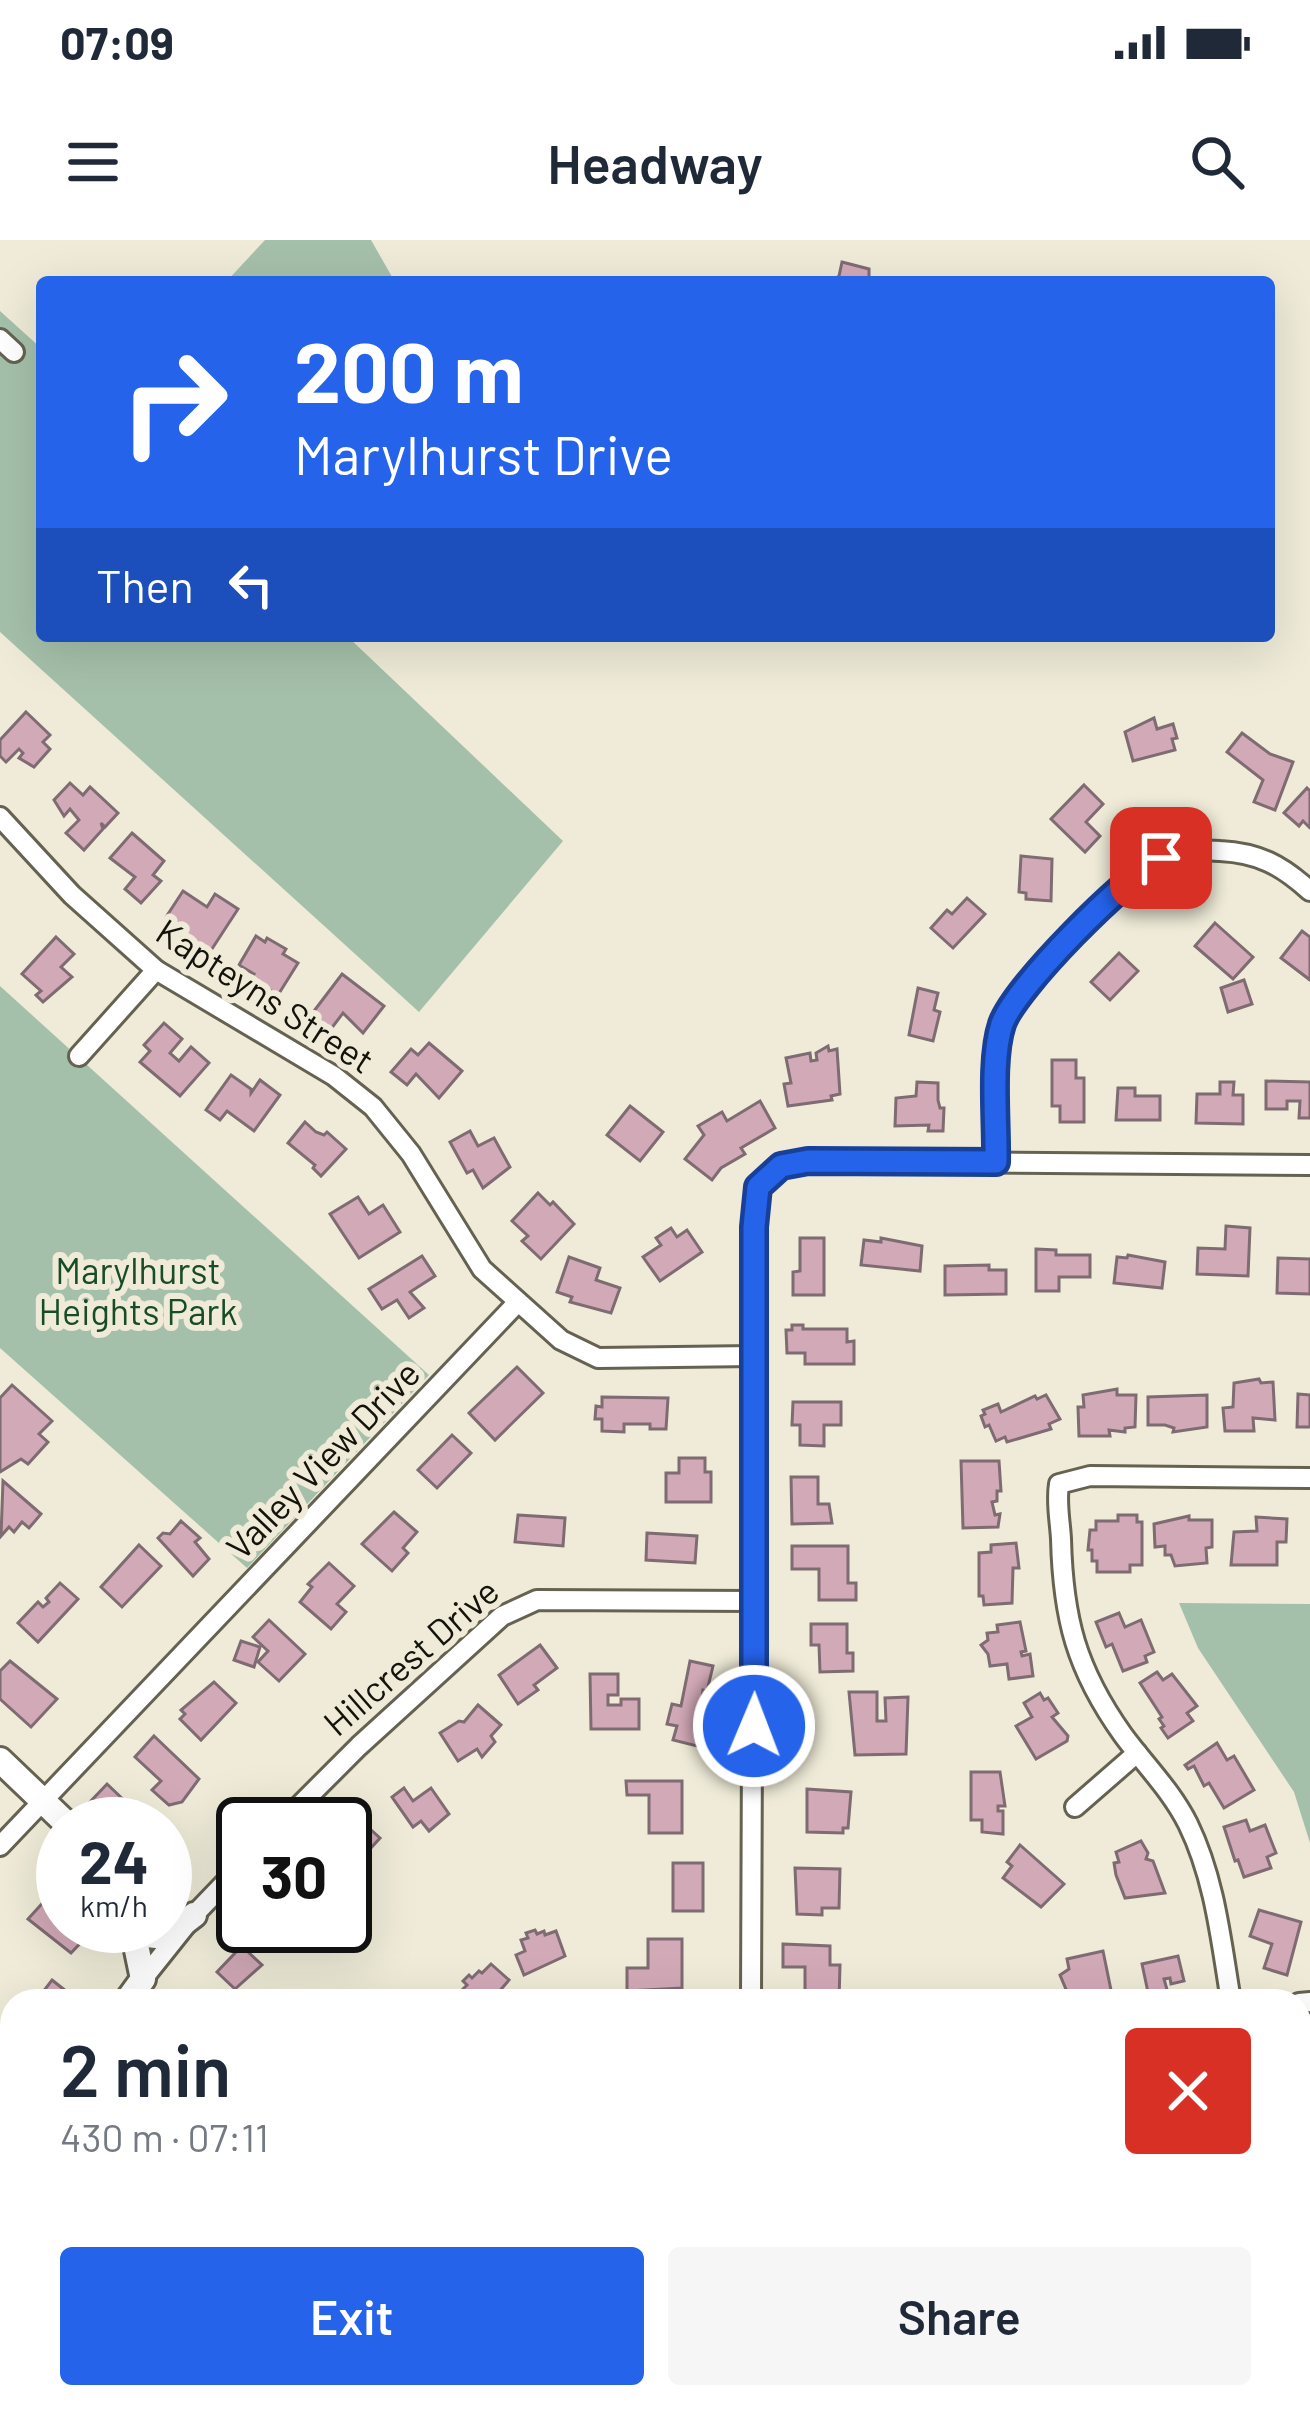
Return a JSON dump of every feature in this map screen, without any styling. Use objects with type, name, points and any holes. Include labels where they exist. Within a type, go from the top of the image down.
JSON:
[{"type":"street","name":"Kapteyns Street","points":[[0,817],[50,873],[156,970],[334,1076],[373,1107],[411,1154],[482,1269],[518,1302]]},
{"type":"street","points":[[996,1162],[998,1038],[1003,1020],[1108,897],[1141,868],[1182,850],[1261,856],[1283,867],[1310,891]]},
{"type":"street","points":[[79,1056],[156,970]]},
{"type":"street","points":[[752,1989],[754,1202],[758,1187],[781,1166],[808,1161],[1310,1165]]},
{"type":"street","points":[[518,1302],[561,1340],[598,1358],[754,1356]]},
{"type":"street","name":"Valley View Drive","points":[[49,1797],[518,1302]]},
{"type":"street","points":[[1229,1989],[1202,1854],[1163,1784],[1091,1685],[1073,1645],[1063,1600],[1058,1484],[1090,1476],[1310,1478]]},
{"type":"street","name":"Hillcrest Drive","points":[[309,1797],[502,1616],[520,1605],[537,1600],[754,1600]]},
{"type":"street","points":[[1075,1807],[1137,1753]]},
{"type":"street","points":[[0,1760],[41,1797]]},
{"type":"street","name":"Valley View Drive","points":[[0,1846],[36,1810]]},
{"type":"street","points":[[135,1989],[216,1893]]},
{"type":"street","points":[[139,1953],[143,1978]]},
{"type":"green space","points":[[265,240],[371,240],[392,276],[232,276]]},
{"type":"green space","points":[[0,311],[36,344],[36,642],[353,642],[563,841],[419,1012],[0,632]]},
{"type":"green space","name":"Marylhurst Heights Park","points":[[0,986],[429,1375],[247,1568],[0,1348]]},
{"type":"green space","points":[[1179,1603],[1310,1604],[1310,1843],[1294,1792],[1198,1648]]},
{"type":"building","points":[[842,262],[869,269],[869,276],[839,276]]},
{"type":"building","points":[[26,712],[50,735],[43,742],[50,749],[34,767],[19,758],[23,753],[19,749],[6,762],[0,756],[0,740]]},
{"type":"building","points":[[1154,718],[1157,729],[1173,724],[1175,750],[1133,761],[1125,732]]},
{"type":"building","points":[[1242,733],[1270,754],[1293,762],[1275,810],[1254,802],[1263,780],[1227,752]]},
{"type":"building","points":[[70,783],[83,795],[90,787],[118,813],[105,827],[101,823],[103,829],[84,850],[66,833],[79,820],[70,809],[64,816],[54,800]]},
{"type":"building","points":[[1084,785],[1103,804],[1086,822],[1100,836],[1085,852],[1051,819]]},
{"type":"building","points":[[1307,788],[1310,828],[1303,821],[1299,826],[1284,813]]},
{"type":"building","points":[[132,833],[164,861],[153,875],[161,881],[141,903],[125,889],[135,877],[110,858]]},
{"type":"building","points":[[1021,856],[1052,859],[1051,901],[1026,899],[1026,893],[1019,892]]},
{"type":"building","points":[[183,891],[207,907],[215,894],[238,909],[208,955],[177,935],[182,928],[166,917]]},
{"type":"building","points":[[967,898],[985,914],[953,948],[931,928]]},
{"type":"building","points":[[1215,923],[1253,957],[1233,979],[1195,946]]},
{"type":"building","points":[[1302,931],[1310,937],[1310,980],[1281,958]]},
{"type":"building","points":[[256,936],[286,949],[283,954],[298,963],[278,995],[251,979],[254,974],[239,965]]},
{"type":"building","points":[[56,937],[74,954],[61,967],[72,977],[43,1002],[36,995],[41,991],[22,974]]},
{"type":"building","points":[[1119,953],[1138,971],[1110,1000],[1091,982]]},
{"type":"building","points":[[342,974],[384,1006],[363,1033],[343,1013],[331,1029],[311,1015]]},
{"type":"building","points":[[1244,980],[1252,1004],[1228,1012],[1221,988]]},
{"type":"building","points":[[918,988],[938,993],[934,1010],[940,1012],[933,1041],[909,1035]]},
{"type":"building","points":[[164,1023],[182,1039],[170,1053],[179,1061],[191,1047],[209,1063],[180,1096],[140,1062],[150,1051],[144,1045]]},
{"type":"building","points":[[429,1043],[462,1071],[439,1098],[416,1074],[407,1085],[391,1072],[411,1049],[418,1055]]},
{"type":"building","points":[[828,1046],[829,1051],[837,1049],[840,1094],[831,1096],[832,1100],[788,1106],[784,1084],[791,1083],[786,1058],[810,1053],[811,1061],[817,1060],[816,1053]]},
{"type":"building","points":[[1052,1060],[1076,1060],[1076,1078],[1084,1078],[1084,1122],[1060,1122],[1060,1106],[1052,1106]]},
{"type":"building","points":[[231,1075],[251,1093],[260,1080],[280,1095],[254,1131],[227,1111],[220,1120],[206,1110]]},
{"type":"building","points":[[1266,1081],[1310,1082],[1310,1118],[1299,1118],[1300,1101],[1287,1101],[1287,1109],[1266,1109]]},
{"type":"building","points":[[917,1082],[938,1083],[943,1131],[928,1131],[929,1125],[895,1126],[896,1098],[916,1096]]},
{"type":"building","points":[[1220,1082],[1234,1082],[1233,1095],[1243,1095],[1243,1124],[1196,1123],[1197,1094],[1220,1094]]},
{"type":"building","points":[[1118,1088],[1135,1088],[1135,1096],[1160,1096],[1160,1120],[1116,1120]]},
{"type":"building","points":[[760,1101],[775,1128],[741,1148],[745,1154],[721,1168],[712,1180],[685,1159],[704,1135],[698,1126],[722,1112],[727,1121]]},
{"type":"building","points":[[630,1106],[663,1132],[640,1161],[607,1135]]},
{"type":"building","points":[[305,1122],[316,1132],[327,1132],[346,1149],[321,1176],[288,1143]]},
{"type":"building","points":[[470,1131],[478,1146],[494,1138],[510,1167],[483,1188],[473,1170],[467,1173],[450,1142]]},
{"type":"building","points":[[538,1193],[574,1224],[541,1259],[522,1241],[528,1236],[512,1221]]},
{"type":"building","points":[[358,1197],[369,1214],[383,1205],[400,1232],[359,1258],[330,1214]]},
{"type":"building","points":[[1226,1226],[1250,1228],[1248,1276],[1197,1274],[1198,1248],[1225,1249]]},
{"type":"building","points":[[671,1228],[677,1237],[687,1230],[702,1252],[660,1281],[643,1257],[661,1245],[656,1238]]},
{"type":"building","points":[[800,1238],[824,1238],[824,1295],[793,1295],[793,1272],[800,1271]]},
{"type":"building","points":[[881,1238],[922,1246],[920,1271],[861,1265],[864,1240],[881,1242]]},
{"type":"building","points":[[1036,1249],[1056,1250],[1056,1255],[1090,1255],[1090,1277],[1059,1277],[1059,1291],[1036,1291]]},
{"type":"building","points":[[422,1256],[435,1276],[410,1292],[424,1308],[409,1318],[397,1300],[382,1309],[369,1289]]},
{"type":"building","points":[[569,1257],[600,1268],[596,1280],[620,1288],[611,1313],[570,1302],[572,1297],[557,1292]]},
{"type":"building","points":[[1117,1257],[1165,1262],[1162,1288],[1114,1283]]},
{"type":"building","points":[[1278,1258],[1310,1259],[1310,1294],[1277,1293]]},
{"type":"building","points":[[989,1265],[989,1270],[1006,1270],[1006,1294],[945,1295],[945,1266]]},
{"type":"building","points":[[792,1325],[847,1329],[847,1342],[854,1341],[854,1364],[805,1364],[805,1353],[787,1353],[786,1330],[792,1330]]},
{"type":"building","points":[[517,1367],[543,1393],[495,1440],[469,1413]]},
{"type":"building","points":[[1273,1382],[1275,1420],[1253,1418],[1254,1431],[1225,1431],[1223,1408],[1233,1407],[1234,1383]]},
{"type":"building","points":[[12,1385],[52,1421],[39,1434],[48,1442],[28,1464],[21,1459],[0,1472],[0,1398]]},
{"type":"building","points":[[1117,1389],[1117,1395],[1136,1395],[1135,1427],[1125,1432],[1109,1430],[1110,1436],[1079,1436],[1078,1407],[1084,1407],[1083,1395]]},
{"type":"building","points":[[1298,1394],[1310,1395],[1310,1427],[1297,1427]]},
{"type":"building","points":[[1046,1395],[1060,1419],[1049,1424],[1051,1429],[1007,1442],[1005,1437],[996,1441],[989,1425],[985,1427],[983,1410],[998,1404],[1001,1412]]},
{"type":"building","points":[[1207,1395],[1207,1427],[1173,1432],[1174,1428],[1165,1425],[1148,1425],[1148,1397]]},
{"type":"building","points":[[602,1397],[668,1398],[666,1429],[624,1424],[624,1432],[602,1431],[602,1419],[595,1419]]},
{"type":"building","points":[[793,1402],[841,1402],[841,1425],[824,1425],[824,1446],[800,1445],[800,1425],[792,1425]]},
{"type":"building","points":[[452,1435],[471,1453],[437,1488],[418,1470]]},
{"type":"building","points":[[679,1458],[705,1458],[705,1472],[711,1472],[711,1502],[666,1502],[666,1473],[679,1473]]},
{"type":"building","points":[[961,1461],[999,1461],[1001,1491],[992,1502],[995,1515],[1000,1514],[998,1527],[963,1528]]},
{"type":"building","points":[[791,1477],[818,1477],[818,1504],[829,1504],[832,1523],[792,1524]]},
{"type":"building","points":[[3,1481],[41,1514],[29,1528],[22,1522],[14,1532],[9,1527],[1,1536]]},
{"type":"building","points":[[394,1512],[417,1532],[403,1548],[408,1553],[392,1571],[362,1544]]},
{"type":"building","points":[[518,1515],[565,1518],[563,1546],[515,1542]]},
{"type":"building","points":[[1118,1515],[1137,1515],[1137,1522],[1142,1522],[1142,1565],[1130,1565],[1130,1572],[1097,1572],[1097,1561],[1092,1561],[1092,1550],[1088,1550],[1090,1530],[1096,1530],[1096,1521],[1118,1521]]},
{"type":"building","points":[[1189,1516],[1189,1520],[1212,1520],[1212,1547],[1206,1548],[1207,1563],[1175,1566],[1171,1555],[1165,1555],[1165,1546],[1155,1547],[1154,1524]]},
{"type":"building","points":[[1256,1517],[1287,1519],[1286,1542],[1277,1542],[1277,1565],[1231,1565],[1234,1532],[1257,1531]]},
{"type":"building","points":[[181,1521],[200,1538],[195,1542],[209,1559],[193,1576],[158,1538],[170,1534]]},
{"type":"building","points":[[647,1533],[697,1536],[695,1563],[646,1560]]},
{"type":"building","points":[[1016,1543],[1019,1568],[1013,1568],[1012,1603],[984,1605],[979,1596],[979,1553],[991,1552],[991,1545]]},
{"type":"building","points":[[139,1545],[161,1566],[122,1607],[101,1587]]},
{"type":"building","points":[[792,1546],[848,1546],[848,1583],[856,1583],[856,1600],[819,1600],[819,1569],[792,1569]]},
{"type":"building","points":[[329,1563],[354,1586],[337,1604],[346,1612],[331,1629],[300,1602],[312,1587],[308,1584]]},
{"type":"building","points":[[60,1583],[78,1599],[38,1642],[18,1623],[38,1602],[43,1607],[49,1602],[46,1598]]},
{"type":"building","points":[[1119,1613],[1125,1627],[1141,1620],[1154,1652],[1145,1656],[1147,1662],[1123,1671],[1096,1622]]},
{"type":"building","points":[[269,1620],[305,1654],[279,1681],[258,1662],[268,1651],[253,1637]]},
{"type":"building","points":[[1020,1622],[1026,1651],[1021,1652],[1022,1656],[1030,1654],[1033,1676],[1009,1679],[1007,1664],[990,1666],[981,1645],[988,1640],[987,1633],[998,1632],[997,1625]]},
{"type":"building","points":[[811,1624],[847,1624],[847,1653],[853,1653],[853,1671],[820,1672],[819,1645],[811,1645]]},
{"type":"building","points":[[241,1641],[260,1647],[254,1667],[234,1660]]},
{"type":"building","points":[[540,1645],[557,1668],[518,1704],[499,1675]]},
{"type":"building","points":[[10,1661],[57,1699],[31,1727],[0,1699],[0,1671]]},
{"type":"building","points":[[690,1661],[713,1666],[707,1691],[703,1690],[702,1697],[709,1698],[697,1746],[673,1740],[677,1726],[667,1724],[672,1704],[681,1706]]},
{"type":"building","points":[[1157,1672],[1163,1680],[1172,1674],[1197,1706],[1187,1713],[1193,1721],[1168,1738],[1161,1728],[1162,1717],[1140,1683]]},
{"type":"building","points":[[590,1674],[618,1674],[618,1695],[608,1695],[608,1705],[639,1699],[639,1729],[591,1729]]},
{"type":"building","points":[[214,1682],[236,1703],[201,1740],[180,1719],[185,1714],[181,1710]]},
{"type":"building","points":[[849,1692],[877,1692],[877,1721],[886,1721],[885,1698],[908,1697],[906,1754],[855,1755]]},
{"type":"building","points":[[1040,1693],[1058,1713],[1052,1717],[1068,1736],[1036,1759],[1016,1726],[1032,1717],[1024,1703]]},
{"type":"building","points":[[478,1705],[501,1725],[491,1736],[495,1742],[482,1757],[477,1749],[458,1761],[440,1733],[464,1722]]},
{"type":"building","points":[[154,1736],[199,1779],[186,1797],[160,1797],[152,1790],[161,1781],[135,1757]]},
{"type":"building","points":[[1217,1743],[1227,1760],[1234,1756],[1254,1790],[1224,1808],[1194,1766],[1188,1769],[1185,1765]]},
{"type":"building","points":[[971,1772],[1000,1772],[1005,1806],[998,1806],[998,1811],[1003,1811],[1003,1834],[982,1832],[982,1820],[971,1820]]},
{"type":"building","points":[[626,1781],[682,1781],[682,1833],[649,1833],[649,1795],[627,1795]]},
{"type":"building","points":[[107,1784],[121,1797],[95,1797]]},
{"type":"building","points":[[404,1788],[413,1801],[431,1788],[449,1814],[429,1831],[421,1821],[413,1827],[392,1797]]},
{"type":"building","points":[[807,1789],[851,1792],[848,1828],[843,1833],[807,1832]]},
{"type":"building","points":[[1246,1820],[1250,1831],[1265,1825],[1276,1853],[1267,1857],[1271,1868],[1244,1877],[1224,1827]]},
{"type":"building","points":[[1141,1841],[1165,1893],[1125,1898],[1116,1875],[1116,1852]]},
{"type":"building","points":[[1020,1845],[1064,1884],[1041,1907],[1003,1878],[1012,1866],[1007,1862]]},
{"type":"building","points":[[673,1863],[703,1863],[703,1911],[673,1911]]},
{"type":"building","points":[[795,1868],[840,1869],[839,1908],[822,1908],[822,1915],[797,1914]]},
{"type":"building","points":[[1259,1910],[1301,1922],[1287,1975],[1264,1968],[1272,1944],[1250,1936]]},
{"type":"building","points":[[535,1930],[545,1935],[556,1931],[565,1956],[524,1975],[516,1955],[525,1951],[521,1940],[528,1938],[526,1933]]},
{"type":"building","points":[[648,1939],[682,1939],[682,1988],[627,1989],[627,1968],[648,1968]]},
{"type":"building","points":[[783,1944],[830,1946],[830,1965],[840,1965],[839,1989],[805,1989],[805,1967],[783,1967]]},
{"type":"building","points":[[1103,1951],[1111,1989],[1066,1989],[1060,1975],[1069,1969],[1067,1959]]},
{"type":"building","points":[[235,1953],[249,1953],[262,1965],[235,1989],[217,1972]]},
{"type":"building","points":[[1178,1956],[1184,1981],[1171,1984],[1170,1978],[1164,1979],[1167,1989],[1147,1989],[1142,1964]]},
{"type":"building","points":[[491,1964],[509,1980],[501,1989],[463,1989],[469,1975],[482,1973]]},
{"type":"route","points":[[754,1726],[754,1202],[758,1187],[781,1166],[796,1162],[996,1162],[998,1038],[1003,1020],[1108,897],[1141,868],[1161,858]]}]
